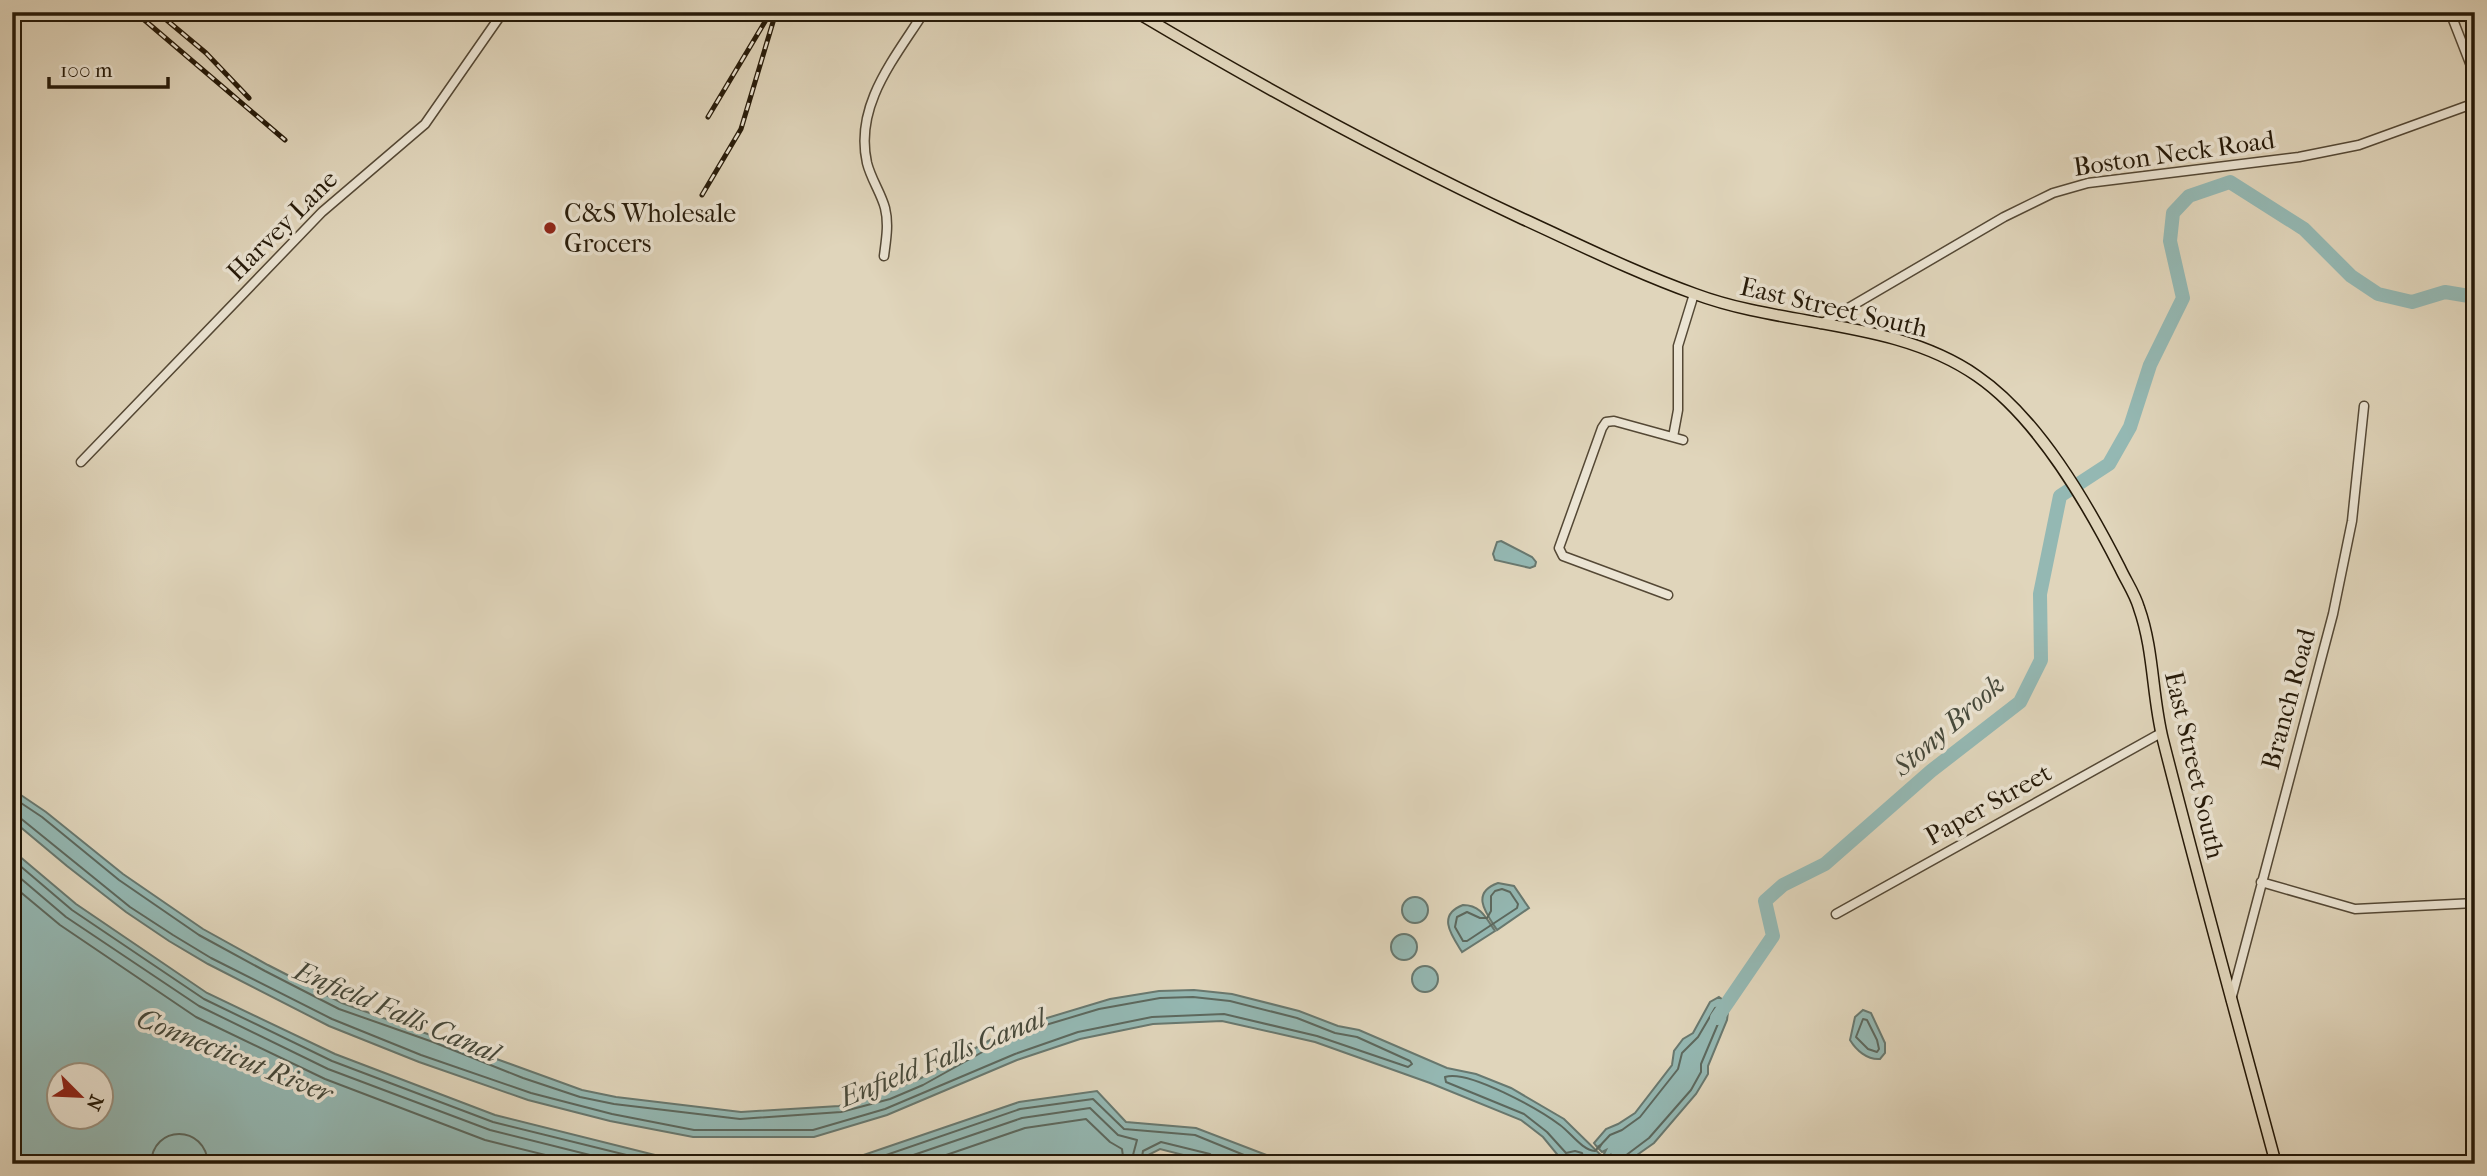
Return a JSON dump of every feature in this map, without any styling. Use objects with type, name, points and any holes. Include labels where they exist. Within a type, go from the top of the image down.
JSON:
[{"type":"main road","name":"East Street South","points":[[1136,12],[1325,120],[1634,270],[1712,300],[1910,344],[1954,362],[1997,391],[2017,409],[2041,439],[2105,537],[2139,607],[2161,733],[2276,1164]]},
{"type":"street","name":"Harvey Lane","points":[[81,462],[331,203],[425,124],[503,12]]},
{"type":"street","points":[[884,256],[886,217],[866,159],[866,119],[876,89],[923,12]]},
{"type":"street","points":[[2450,12],[2475,76]]},
{"type":"street","name":"Boston Neck Road","points":[[1822,324],[2004,217],[2062,190],[2088,183],[2341,150],[2383,138],[2475,103]]},
{"type":"street","points":[[1672,437],[1677,416],[1678,346],[1694,294]]},
{"type":"street","name":"Branch Road","points":[[2231,1000],[2333,614],[2352,521],[2364,406]]},
{"type":"street","points":[[1668,595],[1567,558],[1559,550],[1606,422],[1614,421],[1683,440]]},
{"type":"street","name":"Paper Street","points":[[1836,914],[2161,733]]},
{"type":"street","points":[[2261,882],[2355,909],[2475,903]]},
{"type":"water","points":[[1501,541],[1532,557],[1536,562],[1535,566],[1530,568],[1495,560],[1493,554],[1497,542]]},
{"type":"water","points":[[12,789],[46,812],[123,874],[203,929],[268,965],[342,1003],[582,1090],[616,1097],[741,1112],[839,1106],[887,1092],[921,1078],[1001,1034],[1027,1024],[1110,999],[1159,991],[1194,990],[1232,994],[1299,1011],[1338,1026],[1359,1030],[1447,1068],[1476,1074],[1511,1088],[1564,1119],[1610,1164],[1582,1164],[1576,1158],[1565,1164],[1543,1137],[1521,1120],[1430,1083],[1315,1042],[1222,1021],[1153,1024],[1080,1039],[1017,1060],[887,1115],[814,1137],[693,1137],[610,1121],[528,1100],[419,1062],[329,1026],[208,964],[126,912],[12,820]]},
{"type":"water","name":"Connecticut River","points":[[12,850],[76,904],[207,993],[335,1054],[495,1115],[675,1160],[846,1161],[1019,1102],[1097,1091],[1126,1122],[1196,1128],[1290,1164],[1219,1164],[1160,1149],[1148,1155],[1155,1164],[188,1164],[179,1160],[175,1164],[12,1164]]},
{"type":"water","points":[[1498,883],[1514,886],[1529,908],[1497,930],[1485,910],[1482,898],[1489,887]]},
{"type":"water","points":[[1415,897],[1424,901],[1428,910],[1424,919],[1415,923],[1406,919],[1402,910],[1406,901]]},
{"type":"water","points":[[1463,905],[1479,910],[1495,931],[1462,952],[1451,933],[1448,920],[1455,909]]},
{"type":"water","points":[[1404,934],[1413,938],[1417,947],[1413,956],[1404,960],[1395,956],[1391,947],[1395,938]]},
{"type":"water","points":[[1425,966],[1434,970],[1438,979],[1434,988],[1425,992],[1416,988],[1412,979],[1416,970]]},
{"type":"water","points":[[1719,997],[1729,1004],[1727,1020],[1708,1066],[1708,1074],[1696,1094],[1654,1143],[1627,1162],[1614,1164],[1615,1160],[1612,1163],[1610,1155],[1607,1157],[1604,1154],[1606,1150],[1602,1152],[1599,1149],[1601,1145],[1597,1147],[1594,1143],[1606,1129],[1635,1113],[1672,1065],[1674,1051],[1683,1039],[1693,1033],[1710,1002]]},
{"type":"water","points":[[1863,1010],[1871,1013],[1885,1043],[1885,1053],[1880,1059],[1862,1054],[1850,1040],[1855,1017]]},
{"type":"waterway","name":"Stony Brook","points":[[1717,1018],[1773,936],[1765,901],[1783,885],[1825,864],[1931,771],[2020,702],[2041,660],[2040,594],[2060,496],[2109,464],[2130,427],[2150,365],[2183,298],[2170,241],[2173,213],[2189,196],[2230,182],[2304,229],[2351,276],[2378,294],[2412,302],[2445,292],[2475,297]]},
{"type":"railway","points":[[135,12],[285,140]]},
{"type":"railway","points":[[157,12],[206,53],[249,98]]},
{"type":"railway","points":[[702,195],[741,129],[776,12]]},
{"type":"railway","points":[[708,117],[769,15]]},
{"type":"place","name":"C&S Wholesale Grocers","points":[[550,228]]},
{"type":"water label","name":"Enfield Falls Canal","points":[[397,1011]]},
{"type":"water label","name":"Enfield Falls Canal","points":[[942,1057]]}]
